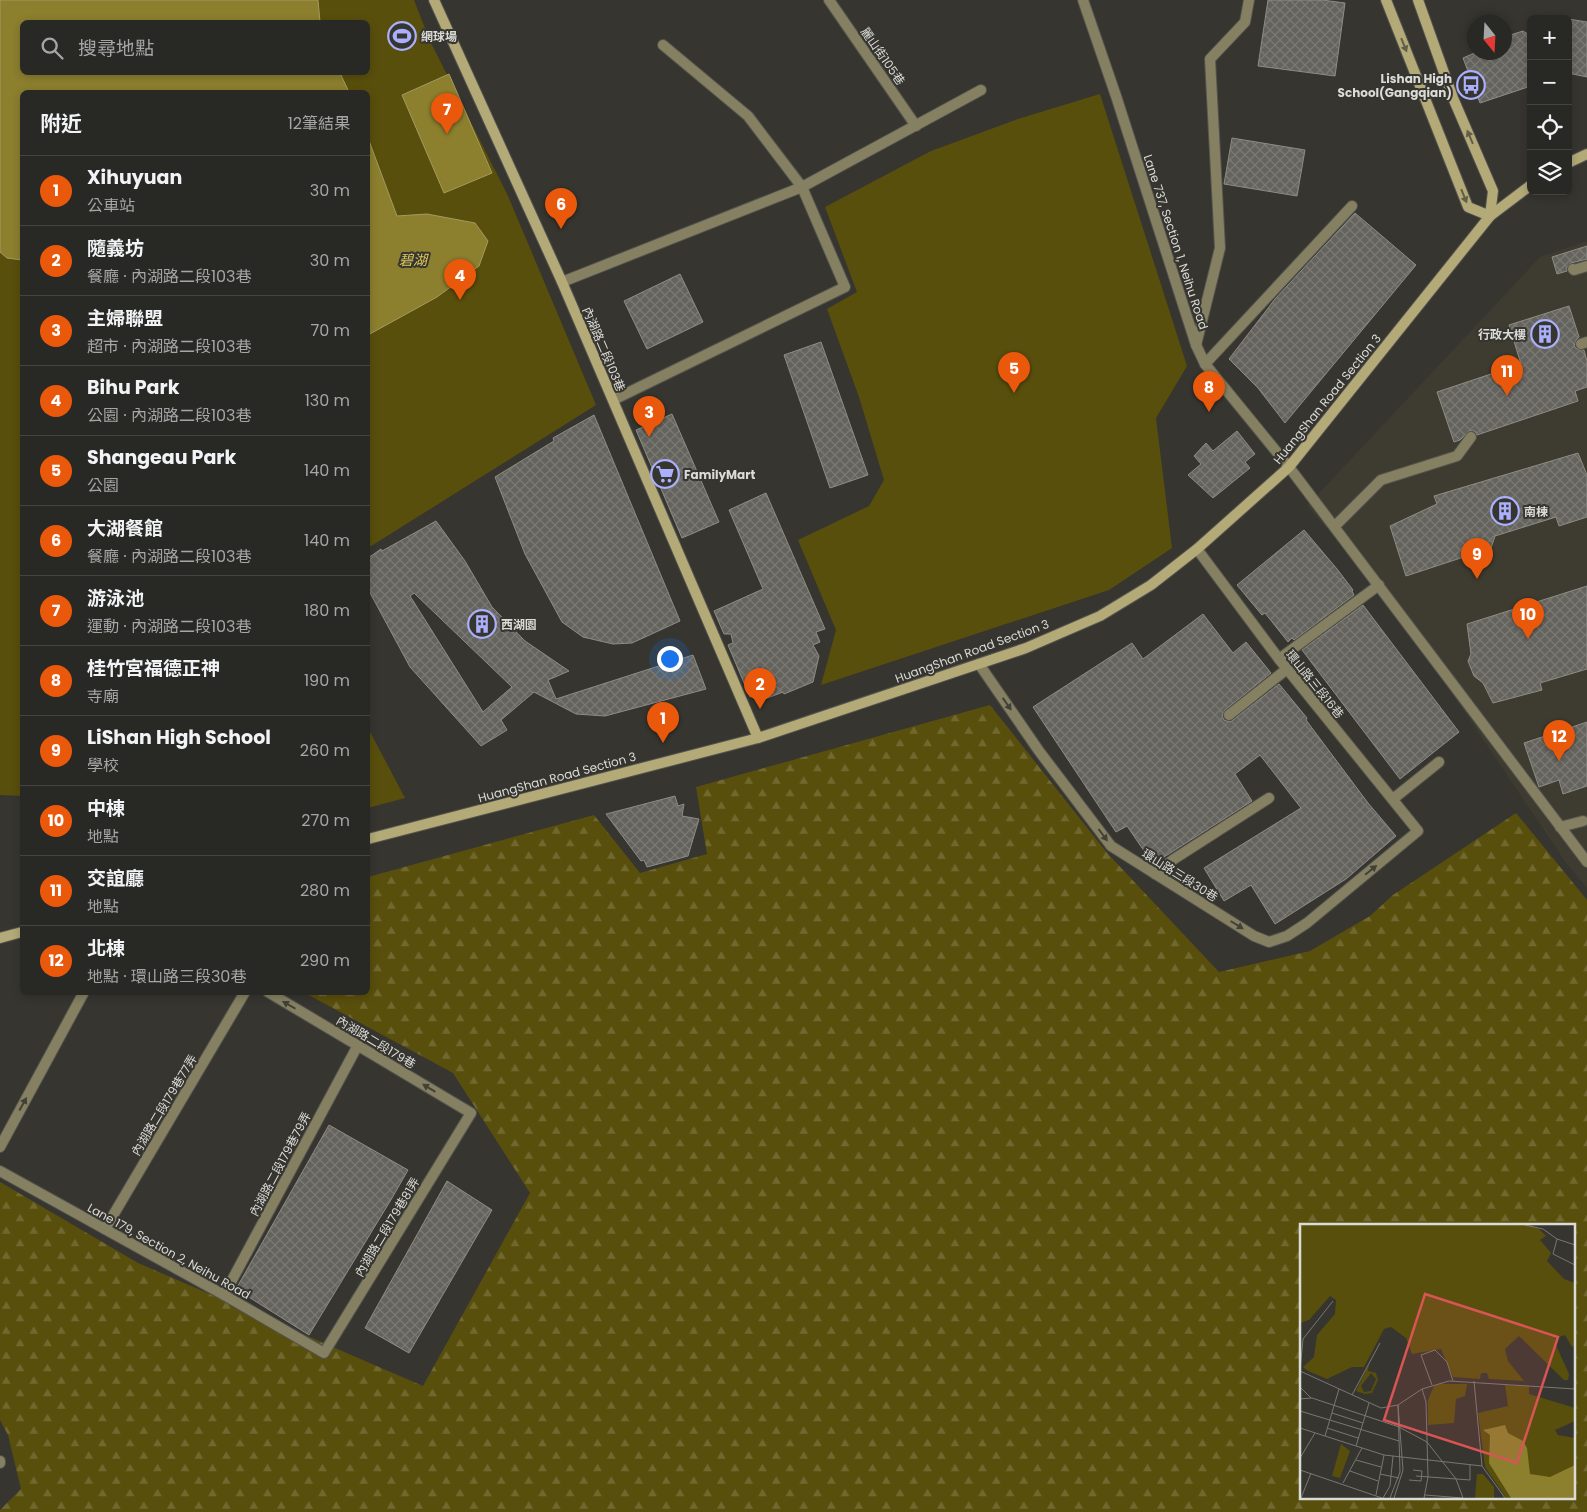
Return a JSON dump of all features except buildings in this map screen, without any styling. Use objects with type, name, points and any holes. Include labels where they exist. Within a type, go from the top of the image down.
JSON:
[{"type":"street","name":"內湖路二段103巷","points":[[434,0],[562,282],[758,738]]},
{"type":"street","name":"麗山街105巷","points":[[829,0],[916,126]]},
{"type":"street","name":"Lane 737, Section 1, Neihu Road","points":[[1082,0],[1116,96],[1196,345],[1204,364],[1335,526],[1587,862]]},
{"type":"street","points":[[1196,345],[1220,248],[1210,59],[1245,22],[1249,0]]},
{"type":"street","points":[[1386,0],[1468,207],[1490,216],[1493,191],[1453,98],[1418,0]]},
{"type":"street","points":[[613,400],[845,287],[802,187],[748,116],[663,45]]},
{"type":"street","points":[[562,282],[802,187],[981,90]]},
{"type":"street","points":[[1572,161],[1587,154]]},
{"type":"street","name":"HuangShan Road Section 3","points":[[370,838],[758,738],[1026,648],[1100,616],[1151,585],[1197,549],[1289,467],[1490,216],[1527,188]]},
{"type":"street","points":[[1204,364],[1352,206]]},
{"type":"street","points":[[1573,269],[1587,266]]},
{"type":"street","points":[[1335,526],[1381,480],[1457,456],[1471,437]]},
{"type":"street","name":"環山路三段16巷","points":[[1197,549],[1279,659],[1418,831]]},
{"type":"street","points":[[1279,659],[1379,585]]},
{"type":"street","name":"環山路三段30巷","points":[[979,664],[1039,751],[1111,846],[1254,936],[1269,942],[1287,936],[1307,923],[1418,831]]},
{"type":"street","points":[[1228,715],[1287,668]]},
{"type":"street","points":[[1393,799],[1438,762]]},
{"type":"street","points":[[1155,874],[1174,858],[1269,798]]},
{"type":"street","points":[[1560,827],[1583,821]]},
{"type":"street","points":[[0,938],[20,933]]},
{"type":"street","points":[[0,1147],[82,995]]},
{"type":"street","name":"內湖路二段179巷77弄","points":[[105,1229],[243,995]]},
{"type":"street","name":"內湖路二段179巷","points":[[273,995],[471,1113]]},
{"type":"street","name":"內湖路二段179巷79弄","points":[[224,1295],[358,1045]]},
{"type":"street","name":"內湖路二段179巷81弄","points":[[324,1353],[471,1113]]},
{"type":"street","name":"Lane 179, Section 2, Neihu Road","points":[[0,1171],[224,1295],[324,1353]]},
{"type":"shaded area","points":[[1587,241],[1587,888],[1566,863],[1456,699],[1398,617],[1338,541],[1307,506],[1540,257]]},
{"type":"green space","points":[[0,0],[414,0],[430,41],[508,196],[596,405],[370,547],[370,90],[20,90],[20,796],[0,795]]},
{"type":"green space","points":[[1100,94],[1187,366],[1156,418],[1172,548],[1109,590],[821,685],[836,630],[798,540],[869,506],[884,480],[859,397],[827,309],[857,292],[825,207],[931,151],[1021,118]]},
{"type":"green space","points":[[990,705],[1108,854],[1219,972],[1310,951],[1370,916],[1393,895],[1516,813],[1587,900],[1587,1512],[0,1512],[21,1489],[8,1435],[0,1420],[0,1182],[138,1263],[423,1386],[530,1193],[453,1073],[309,995],[370,995],[370,876],[594,815],[640,873],[707,854],[696,787]]},
{"type":"green space","points":[[370,732],[405,798],[370,807]]},
{"type":"water","points":[[0,0],[318,0],[320,20],[20,20],[20,75],[341,75],[348,90],[20,90],[20,260],[7,258],[0,252]]},
{"type":"water","points":[[449,74],[492,173],[444,193],[402,95]]},
{"type":"water","name":"碧湖","points":[[370,143],[397,216],[427,214],[475,223],[488,241],[479,266],[437,297],[370,334]]},
{"type":"place","name":"網球場","points":[[402,36]]},
{"type":"place","name":"Lishan High School(Gangqian)","points":[[1471,85]]},
{"type":"place","name":"游泳池","points":[[447,134]]},
{"type":"place","name":"大湖餐館","points":[[561,229]]},
{"type":"place","name":"Bihu Park","points":[[460,300]]},
{"type":"place","name":"行政大樓","points":[[1545,334]]},
{"type":"place","name":"Shangeau Park","points":[[1014,393]]},
{"type":"place","name":"交誼廳","points":[[1507,396]]},
{"type":"place","name":"桂竹宮福德正神","points":[[1209,412]]},
{"type":"place","name":"主婦聯盟","points":[[649,437]]},
{"type":"place","name":"FamilyMart","points":[[665,474]]},
{"type":"place","name":"南棟","points":[[1505,511]]},
{"type":"place","name":"LiShan High School","points":[[1477,579]]},
{"type":"place","name":"西湖園","points":[[482,624]]},
{"type":"place","name":"中棟","points":[[1528,639]]},
{"type":"place","name":"隨義坊","points":[[760,709]]},
{"type":"place","name":"Xihuyuan","points":[[663,743]]},
{"type":"place","name":"北棟","points":[[1559,761]]}]
